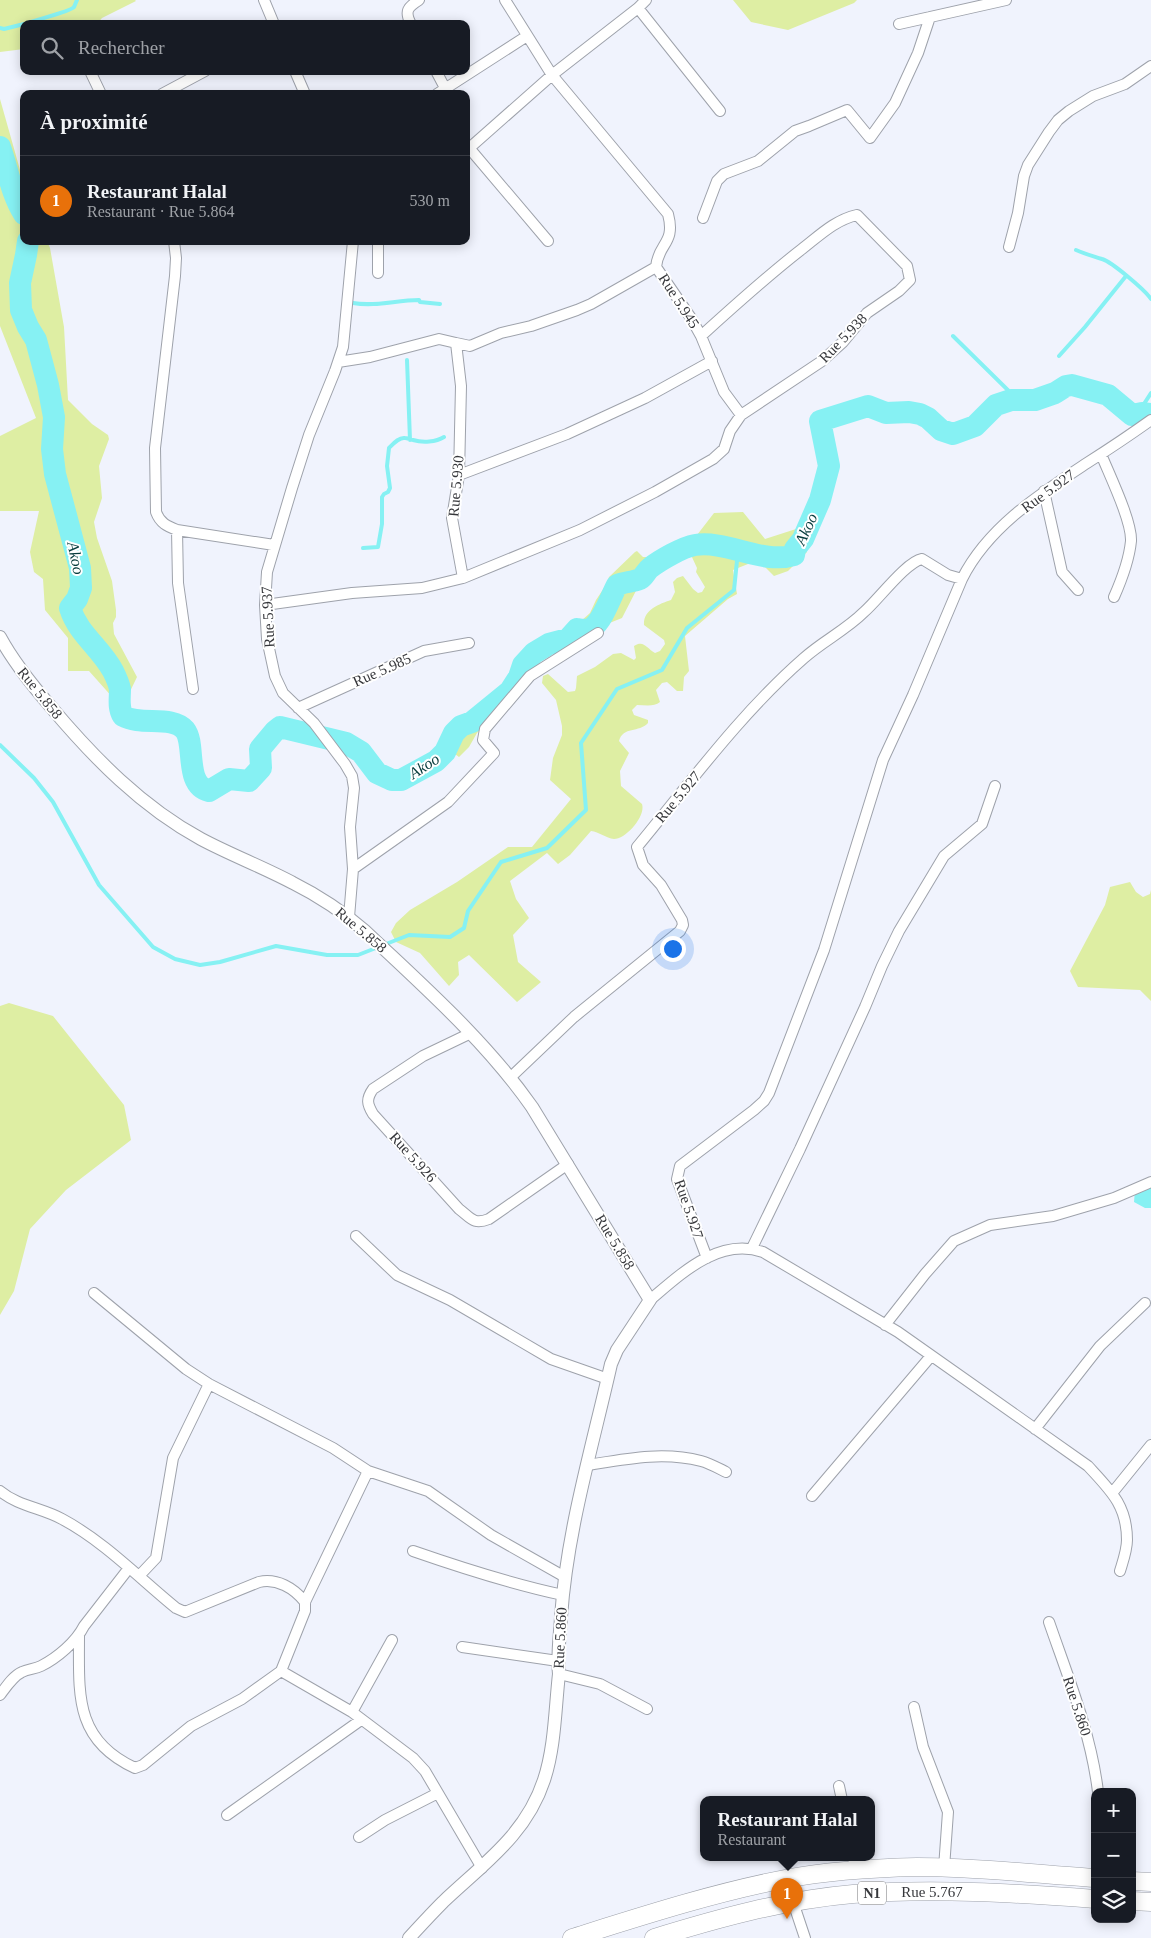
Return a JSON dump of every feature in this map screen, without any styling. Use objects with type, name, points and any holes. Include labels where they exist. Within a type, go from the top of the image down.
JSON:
[{"type":"highway","points":[[572,1938],[635,1918],[785,1879],[854,1864],[985,1869],[1091,1878]]},
{"type":"highway","points":[[1136,1881],[1151,1882]]},
{"type":"highway","name":"Rue 5.767","points":[[654,1938],[730,1915],[794,1902],[852,1894],[913,1891],[1017,1893],[1091,1899]]},
{"type":"highway","points":[[1136,1901],[1151,1902]]},
{"type":"street","points":[[264,0],[272,20]]},
{"type":"street","points":[[409,20],[407,10],[419,0]]},
{"type":"street","points":[[505,0],[552,75],[668,214],[671,224],[670,237],[657,257],[656,267]]},
{"type":"street","points":[[470,148],[552,75],[646,0]]},
{"type":"street","points":[[899,24],[1006,0]]},
{"type":"street","points":[[638,8],[720,111]]},
{"type":"street","points":[[703,218],[717,181],[724,174],[758,161],[796,131],[847,110],[870,138],[895,103],[918,53],[930,17]]},
{"type":"street","points":[[470,73],[528,36]]},
{"type":"street","points":[[1009,247],[1028,165],[1058,120],[1093,96],[1124,84],[1151,66]]},
{"type":"street","points":[[92,75],[99,90]]},
{"type":"street","points":[[169,90],[198,75]]},
{"type":"street","points":[[297,75],[303,90]]},
{"type":"street","points":[[437,75],[441,90]]},
{"type":"street","points":[[443,90],[466,75]]},
{"type":"street","points":[[470,152],[548,241]]},
{"type":"street","name":"Rue 5.938","points":[[741,415],[822,361],[843,342],[867,313],[899,291],[910,280],[908,266],[857,214],[845,217]]},
{"type":"street","name":"Rue 5.945","points":[[456,343],[470,346],[501,333],[531,326],[577,310],[656,267],[701,336],[770,274],[845,217]]},
{"type":"street","points":[[174,245],[175,276],[155,448],[156,512],[159,520],[177,530],[274,545]]},
{"type":"street","name":"Rue 5.937","points":[[349,917],[353,869],[350,827],[354,788],[352,776],[314,723],[283,693],[275,676],[268,639],[265,605],[266,572],[274,545],[309,435],[343,347],[353,245]]},
{"type":"street","points":[[378,245],[378,273]]},
{"type":"street","points":[[265,605],[352,593],[422,588],[463,578],[580,530],[655,492],[713,459],[724,450],[730,431],[741,415],[724,392],[701,336]]},
{"type":"street","points":[[338,362],[439,339],[456,343]]},
{"type":"street","name":"Rue 5.930","points":[[456,343],[461,386],[459,475],[452,518],[463,578]]},
{"type":"street","points":[[459,475],[567,434],[645,398],[712,361]]},
{"type":"street","name":"Rue 5.927","points":[[707,1258],[677,1179],[680,1166],[754,1110],[764,1101],[769,1092],[824,950],[883,760],[913,695],[967,567],[992,535],[1044,492],[1148,423]]},
{"type":"street","points":[[1102,454],[1127,521],[1131,540],[1124,574],[1114,597]]},
{"type":"street","points":[[1044,492],[1062,572],[1078,590]]},
{"type":"street","points":[[177,530],[178,583],[193,689]]},
{"type":"street","name":"Rue 5.927","points":[[511,1077],[574,1017],[680,931],[683,926],[682,920],[662,885],[643,865],[638,846],[758,704],[804,658],[841,632],[865,612],[917,560],[922,559],[948,575],[962,578]]},
{"type":"street","points":[[353,869],[448,802],[494,753],[483,740],[485,729],[530,676],[598,633]]},
{"type":"street","name":"Rue 5.858","points":[[0,637],[25,676],[77,739],[151,807],[198,837],[233,856],[293,882],[349,917],[366,930],[472,1033],[511,1077],[568,1164],[650,1300]]},
{"type":"street","name":"Rue 5.985","points":[[298,708],[424,651],[469,643]]},
{"type":"street","points":[[752,1248],[800,1149],[899,932],[944,856],[982,824],[995,786]]},
{"type":"street","name":"Rue 5.926","points":[[472,1033],[423,1056],[373,1089],[368,1096],[368,1105],[373,1114],[474,1222],[489,1219],[568,1164]]},
{"type":"street","points":[[885,1325],[954,1241],[990,1225],[1053,1216],[1114,1198],[1151,1182]]},
{"type":"street","points":[[356,1236],[398,1275],[450,1300],[551,1359],[608,1379]]},
{"type":"street","points":[[650,1300],[683,1272],[724,1250],[752,1248],[763,1252],[885,1325],[1088,1466],[1113,1492],[1125,1523],[1127,1542],[1120,1571]]},
{"type":"street","points":[[94,1293],[186,1369],[209,1384],[333,1448],[368,1470],[428,1491],[491,1535],[565,1577]]},
{"type":"street","name":"Rue 5.860","points":[[409,1938],[444,1902],[482,1868],[522,1825],[544,1781],[549,1762],[559,1674],[558,1661],[568,1553],[608,1379],[617,1350],[650,1300]]},
{"type":"street","points":[[1034,1429],[1100,1346],[1145,1303]]},
{"type":"street","points":[[812,1496],[930,1356]]},
{"type":"street","points":[[139,1576],[156,1558],[173,1458],[209,1384]]},
{"type":"street","points":[[1113,1492],[1151,1445]]},
{"type":"street","points":[[588,1465],[628,1458],[679,1457],[703,1461],[726,1472]]},
{"type":"street","points":[[79,1636],[80,1701],[86,1721],[95,1738],[109,1752],[135,1768],[144,1765],[191,1726],[242,1699],[281,1671],[305,1611],[306,1602],[368,1470]]},
{"type":"street","points":[[0,1491],[26,1505],[63,1519],[98,1543],[176,1608],[185,1612],[270,1579],[290,1588],[306,1602]]},
{"type":"street","points":[[412,1551],[488,1577],[563,1595]]},
{"type":"street","points":[[0,1695],[16,1676],[40,1666],[55,1657],[79,1636],[84,1626],[129,1568]]},
{"type":"street","name":"Rue 5.860","points":[[1049,1622],[1088,1738],[1098,1788]]},
{"type":"street","points":[[352,1712],[392,1640]]},
{"type":"street","points":[[462,1647],[558,1661]]},
{"type":"street","points":[[281,1671],[352,1712],[360,1720],[413,1758],[425,1770],[482,1868]]},
{"type":"street","points":[[559,1674],[600,1684],[647,1708]]},
{"type":"street","points":[[914,1707],[923,1747],[948,1812],[944,1868]]},
{"type":"street","points":[[227,1816],[360,1720]]},
{"type":"street","points":[[839,1786],[841,1796]]},
{"type":"street","points":[[359,1837],[385,1820],[438,1793]]},
{"type":"street","points":[[794,1902],[805,1938]]},
{"type":"green space","points":[[0,0],[136,1],[100,20],[20,20],[20,50],[0,52]]},
{"type":"green space","points":[[733,0],[857,0],[854,3],[788,30],[751,22]]},
{"type":"green space","points":[[0,99],[20,170],[20,245],[49,245],[50,248],[64,327],[68,400],[92,424],[108,435],[109,439],[99,466],[102,498],[94,522],[97,538],[112,581],[116,610],[116,617],[113,623],[114,634],[137,677],[122,708],[89,671],[68,671],[68,638],[45,610],[43,579],[34,572],[30,552],[39,511],[0,511],[0,436],[36,418],[0,326]]},
{"type":"green space","points":[[743,512],[765,539],[796,529],[807,552],[788,571],[774,576],[758,560],[733,570],[737,594],[728,599],[685,636],[689,671],[684,677],[683,691],[677,691],[667,682],[662,683],[656,690],[660,702],[658,704],[637,705],[632,710],[634,715],[648,720],[648,723],[644,726],[624,733],[619,741],[629,753],[620,771],[621,786],[642,804],[641,815],[634,826],[624,835],[614,839],[591,831],[570,855],[558,864],[547,853],[510,881],[516,899],[529,918],[513,935],[518,962],[541,982],[517,1002],[469,955],[458,962],[459,975],[449,986],[420,953],[396,942],[391,932],[396,923],[410,910],[457,882],[508,847],[532,847],[571,799],[550,780],[553,758],[562,735],[562,726],[556,700],[542,683],[543,676],[548,674],[568,692],[575,691],[577,676],[595,667],[613,654],[621,653],[634,660],[636,658],[634,646],[637,644],[645,645],[655,653],[660,651],[665,644],[664,640],[644,625],[644,620],[653,608],[671,600],[675,592],[673,582],[677,578],[683,576],[693,589],[698,593],[702,592],[705,587],[696,572],[697,568],[691,555],[679,558],[650,571],[640,583],[622,618],[597,628],[574,644],[564,648],[549,649],[541,655],[522,687],[477,733],[469,747],[459,757],[455,754],[455,750],[470,721],[522,659],[532,650],[571,630],[590,613],[609,577],[635,552],[637,551],[643,557],[651,557],[670,544],[692,539],[714,513]]},
{"type":"green space","points":[[1130,882],[1136,892],[1143,897],[1150,894],[1151,890],[1151,1001],[1140,990],[1078,987],[1070,971],[1105,905],[1110,887]]},
{"type":"green space","points":[[9,1003],[53,1016],[124,1105],[131,1140],[66,1190],[30,1229],[14,1291],[0,1315],[0,1006]]},
{"type":"water","points":[[1151,1185],[1151,1208],[1145,1208],[1134,1202],[1135,1190]]},
{"type":"waterway","name":"Akoo","points":[[39,20],[71,9],[77,0]]},
{"type":"waterway","name":"Akoo","points":[[0,28],[4,29],[20,25]]},
{"type":"waterway","name":"Akoo","points":[[0,147],[20,206]]},
{"type":"waterway","name":"Akoo","points":[[27,245],[20,283],[21,310],[36,340],[48,385],[54,417],[52,449],[55,474],[80,568],[81,588],[77,599],[70,608],[78,626],[113,671],[120,689],[120,707],[123,716],[130,719],[172,723],[185,730],[190,745],[193,773],[196,781],[201,787],[209,791],[229,779],[249,781],[261,768],[260,749],[280,727],[346,743],[361,752],[377,773],[392,780],[401,780],[436,761],[445,752],[454,733],[461,726],[472,722],[510,691],[519,677],[523,665],[534,653],[549,644],[568,639],[577,629],[587,630],[597,624],[617,585],[640,579],[660,561],[678,551],[695,545],[720,546],[770,557],[794,555],[795,549],[803,539],[820,500],[829,466],[820,421],[868,406],[886,413],[909,412],[920,414],[928,418],[941,430],[953,434],[975,426],[996,405],[1011,400],[1035,400],[1072,385],[1108,395],[1132,415],[1151,414]]},
{"type":"waterway","points":[[1076,250],[1107,261],[1135,283],[1151,299]]},
{"type":"waterway","points":[[1059,356],[1126,276]]},
{"type":"waterway","points":[[353,303],[370,304],[419,300],[420,302],[440,304]]},
{"type":"waterway","points":[[953,336],[1017,399]]},
{"type":"waterway","points":[[407,360],[410,440]]},
{"type":"waterway","points":[[1142,413],[1142,407],[1151,393]]},
{"type":"waterway","points":[[363,548],[378,547],[382,524],[382,497],[390,488],[387,466],[389,448],[396,441],[403,438],[425,442],[444,437]]},
{"type":"waterway","points":[[0,745],[34,778],[53,802],[99,885],[153,947],[175,959],[200,965],[220,962],[276,946],[327,955],[358,955],[409,935],[450,937],[464,928],[468,911],[501,862],[547,848],[586,810],[581,743],[617,689],[662,670],[687,628],[734,590],[738,551]]},
{"type":"place","name":"Restaurant Halal","points":[[787,1919]]}]
